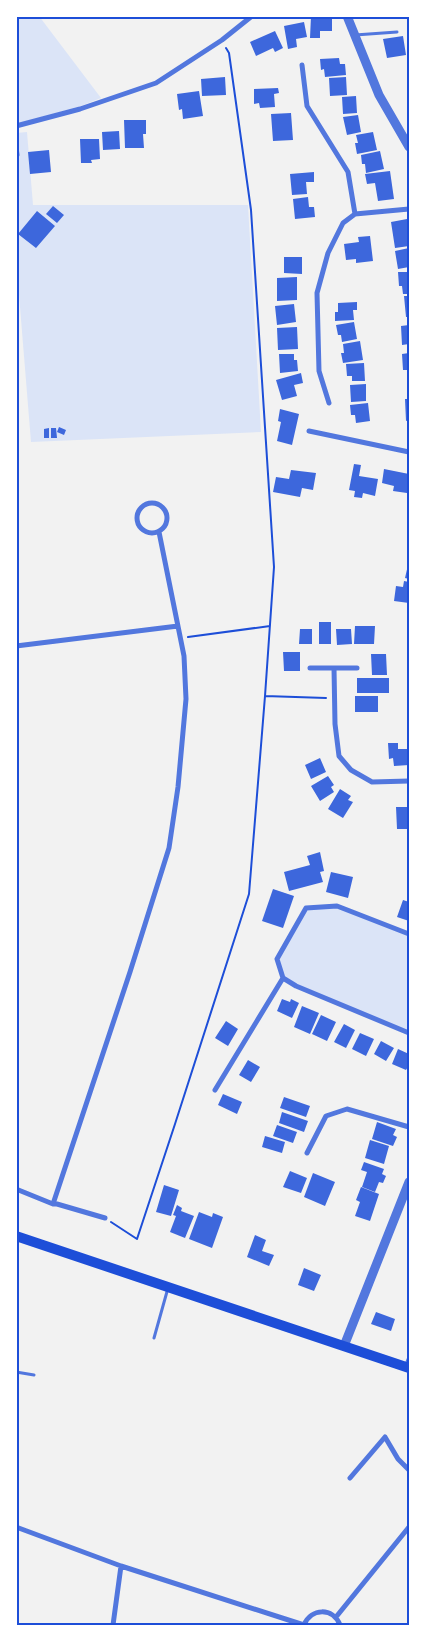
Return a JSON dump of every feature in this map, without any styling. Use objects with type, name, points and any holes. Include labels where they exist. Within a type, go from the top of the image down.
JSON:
[{"type":"main road","points":[[16,1236],[407,1368]]},
{"type":"street","points":[[16,126],[80,109],[156,83],[222,40],[252,16]]},
{"type":"street","points":[[347,16],[379,95],[409,147]]},
{"type":"street","points":[[302,65],[307,106],[348,172],[355,214]]},
{"type":"street","points":[[330,403],[319,371],[317,293],[328,253],[344,223],[355,214],[409,209]]},
{"type":"street","points":[[309,431],[409,452]]},
{"type":"street","points":[[148,503],[161,506],[167,515],[166,524],[159,532],[150,534],[145,532],[137,523],[138,511],[148,503]]},
{"type":"street","points":[[53,1204],[127,981],[168,848],[178,787],[186,699],[184,656],[159,532]]},
{"type":"street","points":[[16,646],[178,626]]},
{"type":"street","points":[[310,668],[357,668]]},
{"type":"street","points":[[334,668],[335,724],[339,756],[351,770],[372,782],[409,781]]},
{"type":"street","points":[[409,934],[337,906],[306,908],[277,959],[284,978],[296,986],[409,1033]]},
{"type":"street","points":[[216,1090],[284,978]]},
{"type":"street","points":[[307,1153],[326,1116],[347,1109],[409,1128]]},
{"type":"street","points":[[344,1346],[409,1182]]},
{"type":"street","points":[[16,1189],[53,1204],[105,1218]]},
{"type":"street","points":[[350,1478],[385,1437],[398,1459],[409,1470]]},
{"type":"street","points":[[16,1527],[121,1566],[304,1625],[309,1617],[317,1612],[327,1612],[336,1617],[340,1625]]},
{"type":"street","points":[[336,1617],[409,1527]]},
{"type":"street","points":[[114,1625],[121,1566]]},
{"type":"lane","points":[[354,35],[397,32]]},
{"type":"lane","points":[[16,139],[18,155]]},
{"type":"lane","points":[[154,1338],[168,1288]]},
{"type":"lane","points":[[407,1368],[409,1357]]},
{"type":"lane","points":[[16,1372],[34,1375]]},
{"type":"path","points":[[105,1218],[137,1238],[249,894],[274,567],[251,210],[229,54],[222,40]]},
{"type":"path","points":[[181,639],[270,626]]},
{"type":"path","points":[[265,696],[336,699]]},
{"type":"shaded area","points":[[16,16],[39,16],[101,98],[81,106],[16,124]]},
{"type":"shaded area","points":[[27,132],[33,205],[248,205],[261,432],[31,442],[16,258],[16,133]]},
{"type":"shaded area","points":[[337,906],[409,934],[409,1033],[283,978],[277,959],[306,908]]},
{"type":"building","points":[[311,16],[332,16],[332,31],[320,31],[320,38],[310,38]]},
{"type":"building","points":[[304,22],[307,37],[296,39],[297,47],[288,49],[284,26]]},
{"type":"building","points":[[275,31],[283,48],[275,52],[273,48],[256,56],[250,42]]},
{"type":"building","points":[[403,36],[406,55],[387,58],[383,39]]},
{"type":"building","points":[[339,58],[340,64],[345,64],[346,75],[325,77],[324,69],[321,70],[320,59]]},
{"type":"building","points":[[225,77],[226,95],[202,96],[201,79]]},
{"type":"building","points":[[346,77],[347,95],[330,96],[329,78]]},
{"type":"building","points":[[278,88],[279,93],[274,94],[275,107],[260,108],[259,103],[254,104],[254,89]]},
{"type":"building","points":[[199,91],[203,116],[183,119],[182,109],[179,110],[177,94]]},
{"type":"building","points":[[356,96],[357,113],[343,114],[342,97]]},
{"type":"building","points":[[291,113],[293,140],[273,141],[271,114]]},
{"type":"building","points":[[358,115],[361,132],[347,135],[343,117]]},
{"type":"building","points":[[124,120],[146,120],[146,134],[143,134],[144,148],[125,148]]},
{"type":"building","points":[[119,131],[120,149],[103,150],[102,132]]},
{"type":"building","points":[[373,132],[377,150],[357,154],[355,143],[358,143],[356,135]]},
{"type":"building","points":[[80,139],[99,139],[100,159],[91,160],[92,163],[81,163]]},
{"type":"building","points":[[49,150],[51,172],[30,174],[28,152]]},
{"type":"building","points":[[380,151],[384,169],[366,173],[361,155]]},
{"type":"building","points":[[390,171],[394,199],[378,201],[375,183],[367,184],[365,174]]},
{"type":"building","points":[[314,172],[314,182],[306,182],[307,194],[292,195],[290,174]]},
{"type":"building","points":[[308,197],[309,207],[314,207],[315,217],[295,219],[293,199]]},
{"type":"building","points":[[53,206],[64,215],[57,223],[46,214]]},
{"type":"building","points":[[37,211],[55,226],[36,248],[18,234]]},
{"type":"building","points":[[407,219],[409,246],[395,248],[391,222]]},
{"type":"building","points":[[370,236],[373,261],[356,263],[356,259],[346,260],[344,244],[359,242],[358,237]]},
{"type":"building","points":[[409,248],[409,267],[398,269],[395,251]]},
{"type":"building","points":[[284,257],[302,257],[302,274],[284,273]]},
{"type":"building","points":[[398,272],[409,272],[409,294],[403,294],[402,286],[399,286]]},
{"type":"building","points":[[297,277],[297,300],[277,301],[277,278]]},
{"type":"building","points":[[404,296],[409,296],[409,317],[406,317]]},
{"type":"building","points":[[357,302],[357,310],[353,310],[354,320],[335,321],[338,303]]},
{"type":"building","points":[[294,304],[296,322],[277,325],[275,306]]},
{"type":"building","points":[[354,322],[357,339],[342,342],[336,325]]},
{"type":"building","points":[[409,325],[409,344],[402,345],[401,326]]},
{"type":"building","points":[[297,327],[298,349],[278,350],[277,328]]},
{"type":"building","points":[[360,341],[363,360],[343,363],[341,353],[344,353],[343,344]]},
{"type":"building","points":[[409,353],[409,370],[403,370],[402,354]]},
{"type":"building","points":[[279,354],[294,354],[294,360],[297,360],[298,371],[280,373]]},
{"type":"building","points":[[364,363],[365,381],[352,381],[352,376],[347,376],[346,364]]},
{"type":"building","points":[[301,373],[303,383],[294,385],[297,396],[282,400],[276,380]]},
{"type":"building","points":[[366,384],[366,401],[351,402],[350,385]]},
{"type":"building","points":[[405,399],[409,399],[409,420],[406,421]]},
{"type":"building","points":[[368,403],[370,421],[356,423],[355,415],[351,415],[350,405]]},
{"type":"building","points":[[280,409],[299,414],[292,445],[277,441],[281,422],[278,421]]},
{"type":"building","points":[[59,427],[66,430],[64,435],[57,432]]},
{"type":"building","points":[[49,428],[49,438],[44,438],[44,429]]},
{"type":"building","points":[[51,428],[56,428],[57,438],[51,438]]},
{"type":"building","points":[[354,464],[361,465],[359,476],[378,479],[375,496],[363,493],[362,498],[354,497],[355,491],[349,490]]},
{"type":"building","points":[[384,469],[409,474],[407,493],[393,491],[394,486],[382,483]]},
{"type":"building","points":[[291,470],[316,473],[313,490],[302,488],[300,497],[273,492],[276,477],[289,479]]},
{"type":"building","points":[[409,565],[409,579],[405,578]]},
{"type":"building","points":[[404,581],[409,582],[409,603],[394,601],[396,586],[403,587]]},
{"type":"building","points":[[319,622],[331,622],[331,644],[319,644]]},
{"type":"building","points":[[355,626],[375,626],[374,644],[354,644]]},
{"type":"building","points":[[300,629],[312,629],[312,644],[299,644]]},
{"type":"building","points":[[336,629],[351,629],[352,644],[337,645]]},
{"type":"building","points":[[283,652],[300,652],[300,671],[284,671]]},
{"type":"building","points":[[371,654],[386,654],[387,675],[372,675]]},
{"type":"building","points":[[357,678],[389,678],[389,693],[357,693]]},
{"type":"building","points":[[355,696],[378,696],[378,712],[355,712]]},
{"type":"building","points":[[388,743],[398,743],[398,749],[408,749],[409,765],[394,766],[393,758],[389,759]]},
{"type":"building","points":[[320,758],[326,772],[311,779],[305,765]]},
{"type":"building","points":[[328,776],[334,785],[331,787],[334,792],[320,801],[311,786]]},
{"type":"building","points":[[340,789],[351,796],[348,800],[353,802],[343,818],[328,809]]},
{"type":"building","points":[[396,807],[408,807],[409,829],[397,829]]},
{"type":"building","points":[[320,852],[324,871],[320,872],[323,882],[289,891],[284,872],[310,865],[307,856]]},
{"type":"building","points":[[331,872],[353,877],[348,898],[326,892]]},
{"type":"building","points":[[273,889],[294,896],[283,928],[262,921]]},
{"type":"building","points":[[403,900],[409,902],[409,921],[397,917]]},
{"type":"building","points":[[282,999],[290,1002],[291,999],[299,1003],[292,1018],[277,1011]]},
{"type":"building","points":[[302,1006],[319,1013],[310,1034],[294,1027]]},
{"type":"building","points":[[321,1015],[336,1022],[327,1041],[312,1034]]},
{"type":"building","points":[[226,1021],[238,1029],[228,1046],[215,1038]]},
{"type":"building","points":[[344,1024],[355,1030],[346,1048],[334,1042]]},
{"type":"building","points":[[360,1033],[374,1039],[366,1056],[352,1049]]},
{"type":"building","points":[[381,1041],[394,1048],[386,1061],[374,1054]]},
{"type":"building","points":[[398,1049],[409,1054],[409,1065],[406,1070],[392,1064]]},
{"type":"building","points":[[248,1060],[260,1067],[251,1082],[239,1075]]},
{"type":"building","points":[[223,1094],[242,1102],[237,1114],[218,1105]]},
{"type":"building","points":[[284,1097],[310,1106],[306,1117],[280,1108]]},
{"type":"building","points":[[282,1112],[308,1121],[304,1132],[279,1123]]},
{"type":"building","points":[[377,1122],[396,1129],[393,1135],[397,1137],[393,1146],[372,1139]]},
{"type":"building","points":[[277,1125],[297,1132],[293,1143],[273,1136]]},
{"type":"building","points":[[265,1136],[285,1142],[282,1153],[262,1147]]},
{"type":"building","points":[[370,1140],[389,1146],[384,1164],[365,1158]]},
{"type":"building","points":[[364,1162],[384,1169],[382,1174],[386,1176],[383,1183],[379,1182],[375,1192],[362,1187],[367,1172],[361,1170]]},
{"type":"building","points":[[290,1171],[307,1178],[301,1193],[283,1187]]},
{"type":"building","points":[[313,1173],[335,1182],[325,1206],[304,1197]]},
{"type":"building","points":[[164,1185],[179,1190],[171,1216],[156,1212]]},
{"type":"building","points":[[361,1187],[379,1194],[370,1221],[355,1216],[360,1202],[356,1200]]},
{"type":"building","points":[[177,1205],[182,1208],[181,1211],[194,1216],[185,1238],[170,1232],[176,1216],[173,1215]]},
{"type":"building","points":[[199,1212],[212,1217],[213,1213],[223,1217],[212,1248],[189,1239]]},
{"type":"building","points":[[255,1235],[266,1240],[262,1251],[274,1255],[269,1266],[247,1257]]},
{"type":"building","points":[[304,1268],[321,1275],[314,1291],[298,1285]]},
{"type":"building","points":[[376,1312],[395,1319],[391,1331],[371,1324]]}]
